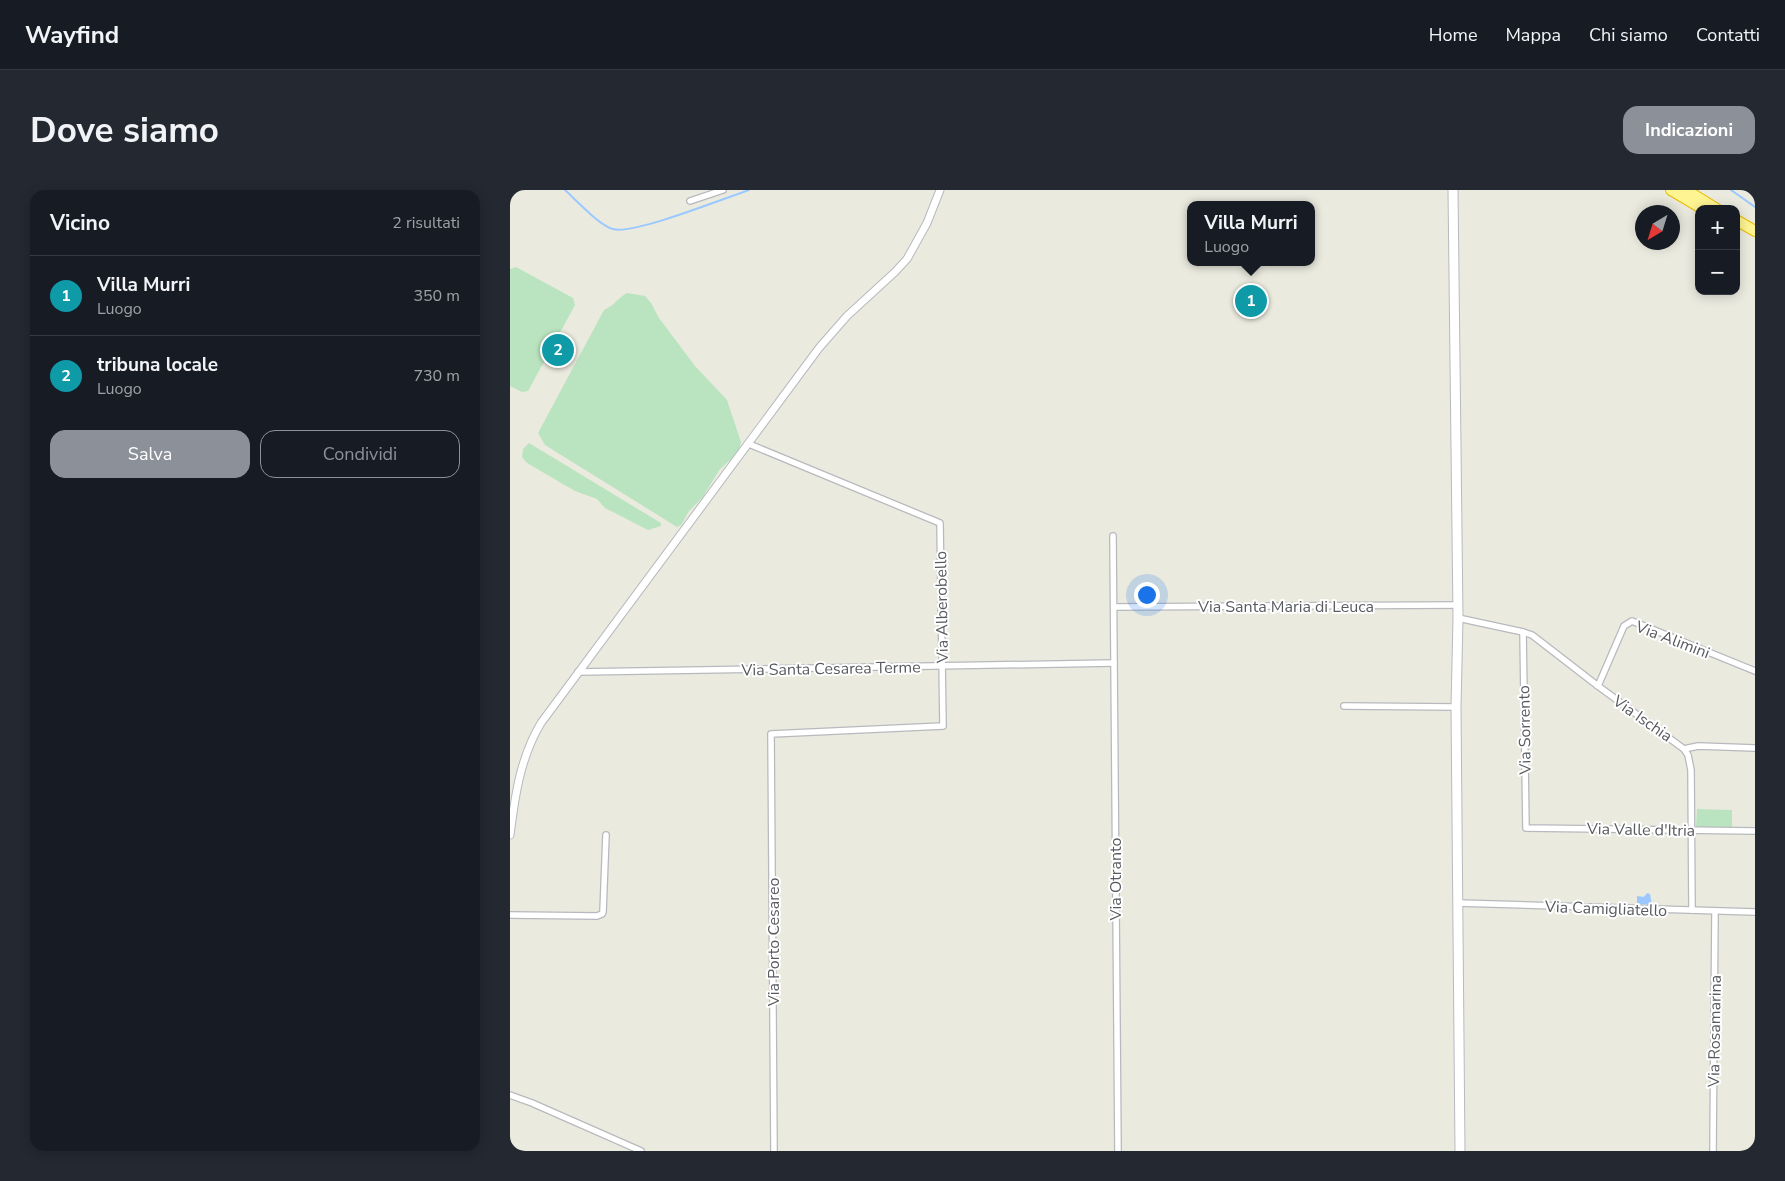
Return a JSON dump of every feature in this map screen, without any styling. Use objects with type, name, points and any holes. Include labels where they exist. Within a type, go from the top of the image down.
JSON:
[{"type":"highway","points":[[1671,190],[1696,205]]},
{"type":"highway","points":[[1686,190],[1710,205]]},
{"type":"highway","points":[[1740,223],[1755,232]]},
{"type":"highway","points":[[1740,230],[1755,239]]},
{"type":"main road","points":[[1453,190],[1458,605],[1456,707],[1460,1151]]},
{"type":"street","points":[[690,201],[724,190]]},
{"type":"street","points":[[510,836],[514,798],[520,770],[530,741],[546,716],[833,331],[907,259],[927,223],[940,190]]},
{"type":"street","name":"Via Alberobello","points":[[749,444],[940,523],[943,726],[771,734]]},
{"type":"street","name":"Via Otranto","points":[[1112,536],[1118,1151]]},
{"type":"street","name":"Via Santa Maria di Leuca","points":[[1114,607],[1458,605]]},
{"type":"street","name":"Via Ischia","points":[[1458,618],[1523,632],[1532,636],[1684,749],[1688,755],[1691,770],[1692,910]]},
{"type":"street","name":"Via Alimini","points":[[1598,686],[1624,626],[1632,620],[1755,671]]},
{"type":"street","name":"Via Sorrento","points":[[1523,632],[1526,828]]},
{"type":"street","name":"Via Santa Cesarea Terme","points":[[578,672],[1114,663]]},
{"type":"street","points":[[1344,706],[1456,707]]},
{"type":"street","name":"Via Porto Cesareo","points":[[771,734],[774,1151]]},
{"type":"street","points":[[1684,749],[1698,746],[1755,748]]},
{"type":"street","name":"Via Valle d'Itria","points":[[1526,828],[1755,831]]},
{"type":"street","points":[[510,915],[597,916],[602,914],[604,912],[606,835]]},
{"type":"street","name":"Via Camigliatello","points":[[1458,903],[1755,912]]},
{"type":"street","name":"Via Rosamarina","points":[[1713,1151],[1715,911]]},
{"type":"street","points":[[510,1095],[642,1151]]},
{"type":"green space","points":[[516,267],[573,298],[575,305],[528,391],[522,392],[510,386],[510,269]]},
{"type":"green space","points":[[627,293],[645,296],[695,366],[727,400],[741,442],[739,452],[720,469],[702,498],[689,511],[681,525],[677,527],[545,445],[538,433],[604,310]]},
{"type":"green space","points":[[529,443],[661,523],[661,526],[648,530],[605,508],[597,499],[575,491],[527,463],[522,457],[523,449]]},
{"type":"green space","points":[[1697,809],[1732,810],[1732,827],[1696,827]]},
{"type":"water","points":[[1647,893],[1650,894],[1652,905],[1637,904],[1637,896],[1644,897]]},
{"type":"waterway","points":[[565,190],[588,212],[613,229],[639,227],[749,190]]},
{"type":"waterway","points":[[1731,190],[1755,207]]},
{"type":"place","name":"Villa Murri","points":[[1251,301]]},
{"type":"place","name":"tribuna locale","points":[[558,350]]}]
